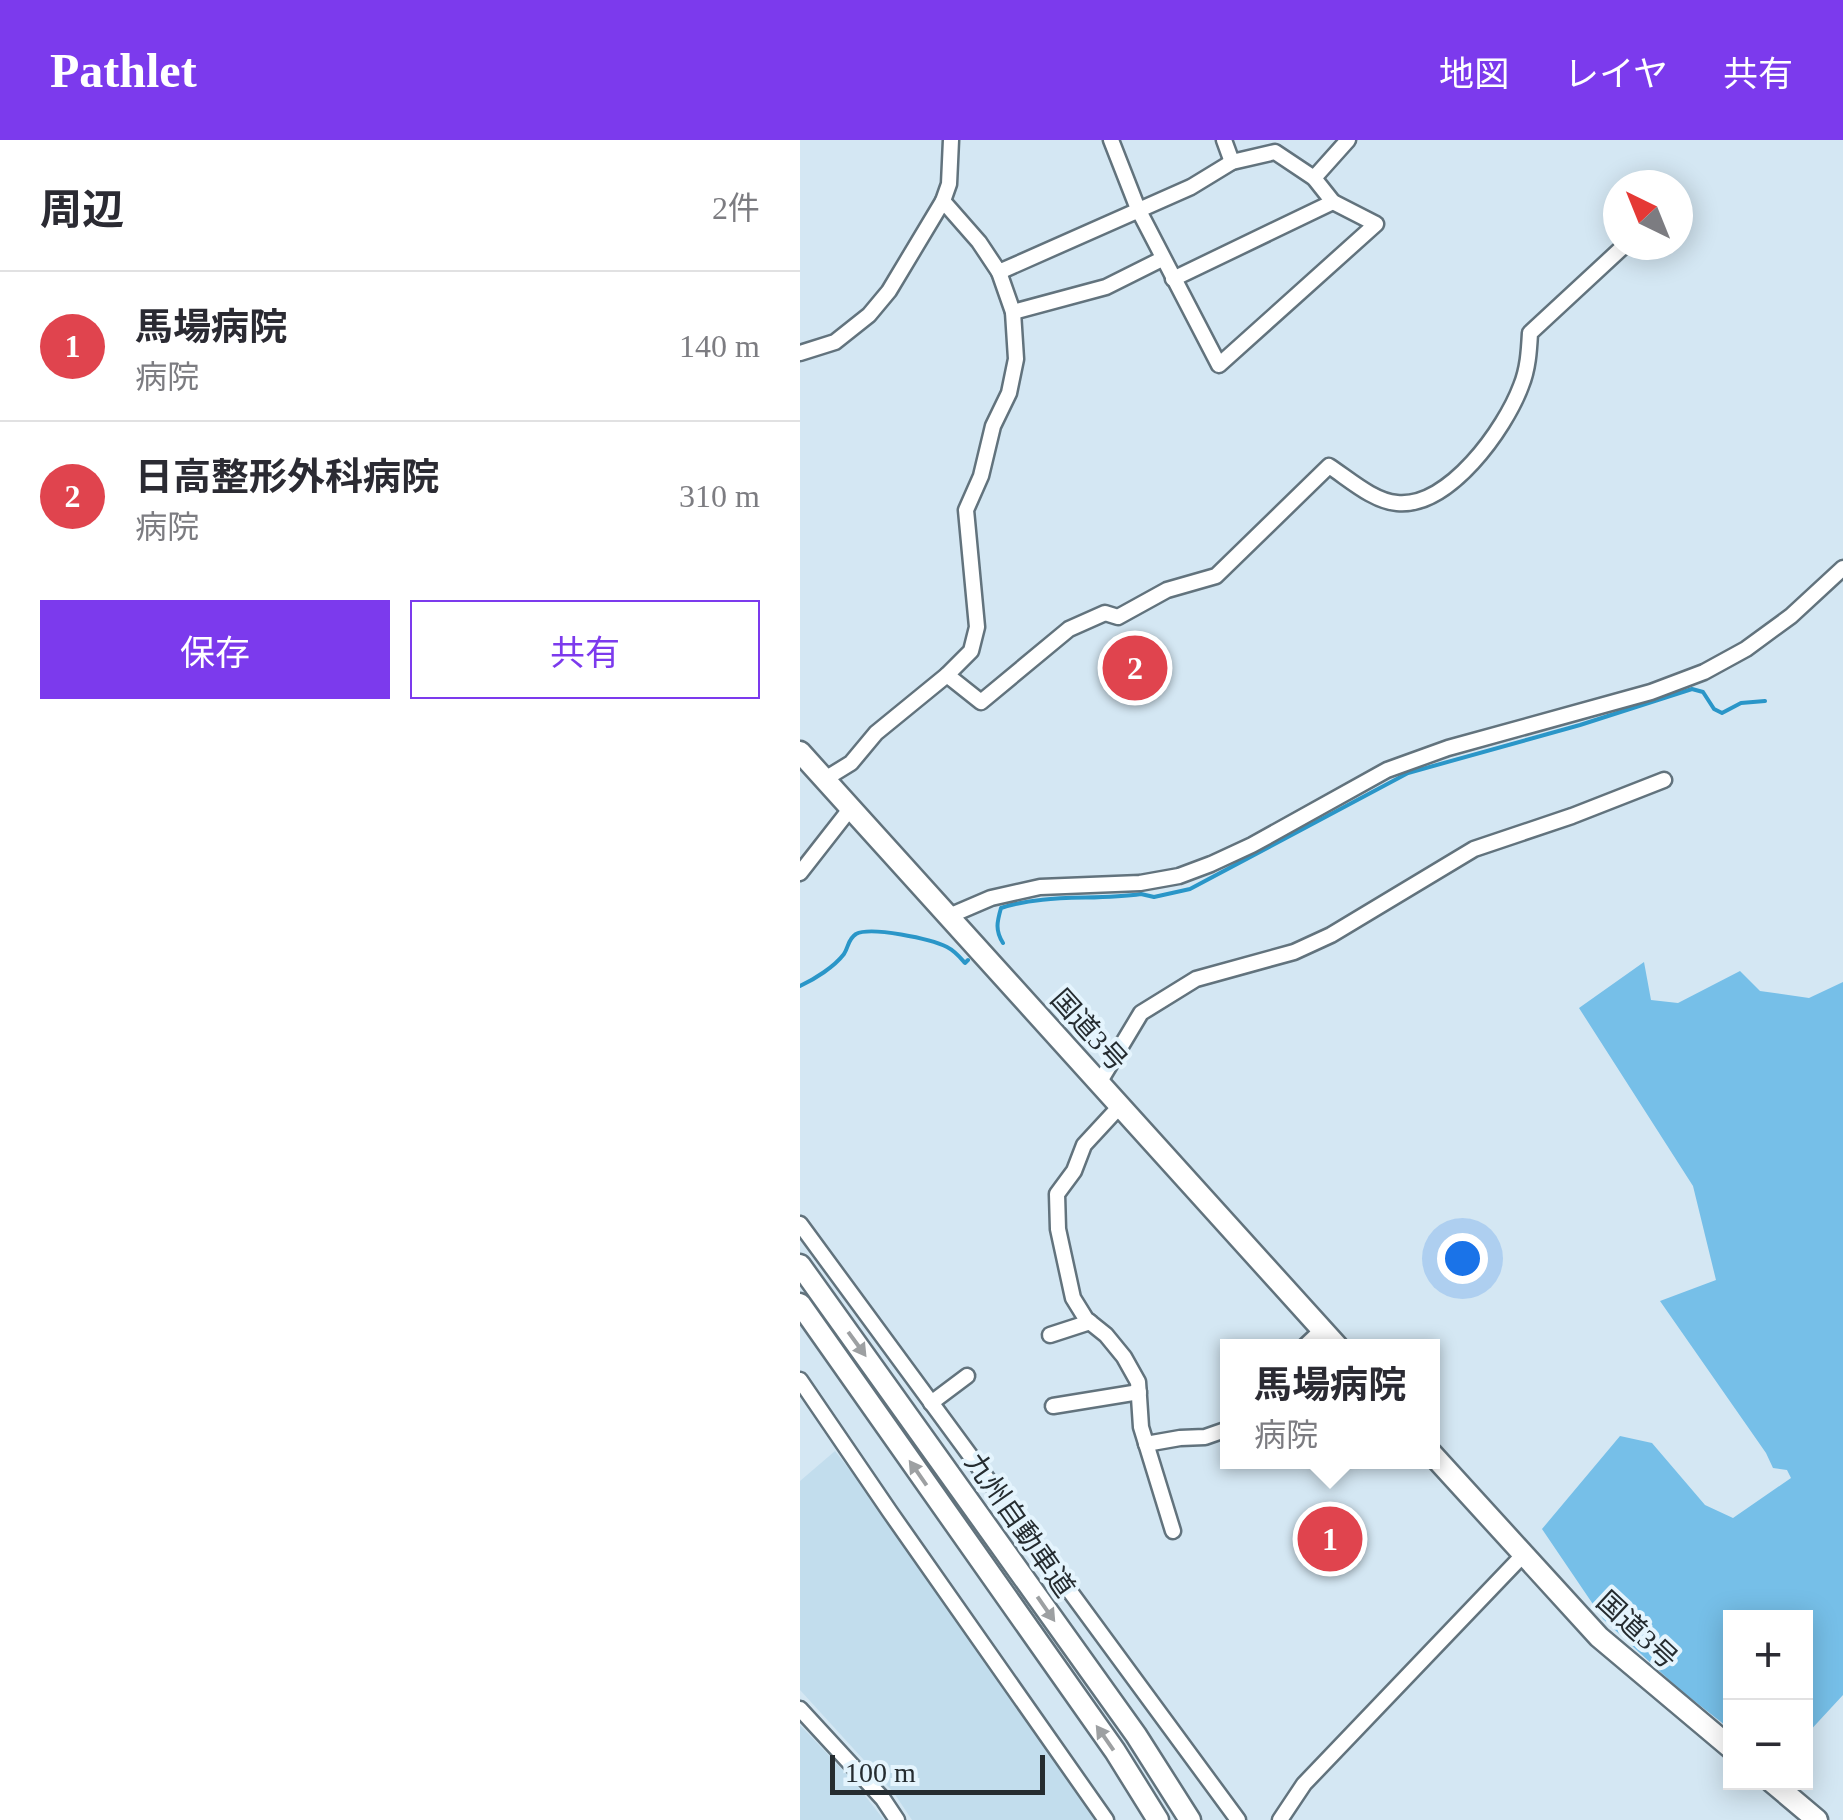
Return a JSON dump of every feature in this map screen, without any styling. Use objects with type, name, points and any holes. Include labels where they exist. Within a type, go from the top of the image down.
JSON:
[{"type":"highway","name":"国道3号","points":[[800,752],[1330,1339]]},
{"type":"highway","name":"九州自動車道","points":[[800,1265],[1194,1820]]},
{"type":"highway","name":"九州自動車道","points":[[800,1304],[1115,1751],[1158,1820]]},
{"type":"highway","name":"国道3号","points":[[1440,1463],[1599,1636],[1723,1742]]},
{"type":"highway","points":[[1781,1790],[1817,1820]]},
{"type":"street","points":[[800,353],[835,342],[870,315],[890,291],[944,201],[949,184],[951,140]]},
{"type":"street","points":[[999,272],[1138,209],[1191,187],[1232,162],[1275,152],[1314,178],[1333,202],[1376,224],[1218,365],[1138,209],[1111,140]]},
{"type":"street","points":[[1224,140],[1232,162]]},
{"type":"street","points":[[1314,178],[1348,140]]},
{"type":"street","points":[[825,780],[851,763],[876,732],[970,651],[977,628],[966,510],[1008,393],[1016,359],[1014,312],[999,272],[944,201]]},
{"type":"street","points":[[1173,279],[1333,202]]},
{"type":"street","points":[[1014,312],[1106,287],[1162,259]]},
{"type":"street","points":[[947,674],[981,702],[1069,630],[1105,612],[1118,617],[1167,590],[1216,576],[1329,466],[1374,496],[1398,503],[1432,498],[1467,469],[1505,421],[1522,385],[1530,333],[1609,260]]},
{"type":"street","points":[[948,916],[991,898],[1040,888],[1140,883],[1179,876],[1212,864],[1388,770],[1448,748],[1651,692],[1704,672],[1746,649],[1791,616],[1843,568]]},
{"type":"street","points":[[1099,1083],[1141,1013],[1196,979],[1294,952],[1331,935],[1474,849],[1664,780]]},
{"type":"street","points":[[800,873],[850,808]]},
{"type":"street","points":[[1121,1106],[1084,1145],[1058,1194],[1058,1229],[1073,1298],[1124,1357],[1138,1382],[1141,1426],[1172,1531]]},
{"type":"street","points":[[800,1224],[1238,1820]]},
{"type":"street","points":[[1050,1335],[1090,1322]]},
{"type":"street","points":[[1312,1339],[1322,1330]]},
{"type":"street","points":[[931,1404],[967,1376]]},
{"type":"street","points":[[800,1380],[1106,1820]]},
{"type":"street","points":[[1053,1406],[1139,1392]]},
{"type":"street","points":[[1146,1444],[1205,1438],[1220,1432]]},
{"type":"street","points":[[1280,1820],[1304,1784],[1524,1554]]},
{"type":"street","points":[[800,1709],[883,1799],[897,1820]]},
{"type":"shaded area","points":[[1644,962],[1651,1000],[1678,1003],[1740,971],[1760,991],[1809,998],[1843,982],[1843,1695],[1813,1727],[1813,1610],[1723,1610],[1723,1724],[1603,1619],[1542,1529],[1620,1436],[1652,1443],[1705,1505],[1733,1518],[1791,1478],[1787,1470],[1773,1468],[1660,1301],[1716,1280],[1693,1186],[1579,1008]]},
{"type":"shaded area","points":[[835,1451],[1096,1820],[912,1820],[894,1793],[800,1690],[800,1481]]},
{"type":"shaded area","points":[[800,1725],[855,1783],[884,1820],[800,1820]]},
{"type":"waterway","points":[[1003,943],[997,926],[1001,908],[1053,899],[1141,894],[1154,897],[1190,889],[1408,773],[1692,689],[1703,692],[1714,709],[1722,713],[1741,703],[1765,701]]},
{"type":"waterway","points":[[800,986],[835,964],[851,938],[864,932],[928,940],[950,949],[965,963],[968,960]]},
{"type":"place","name":"日高整形外科病院","points":[[1135,668]]},
{"type":"place","name":"馬場病院","points":[[1330,1539]]}]
